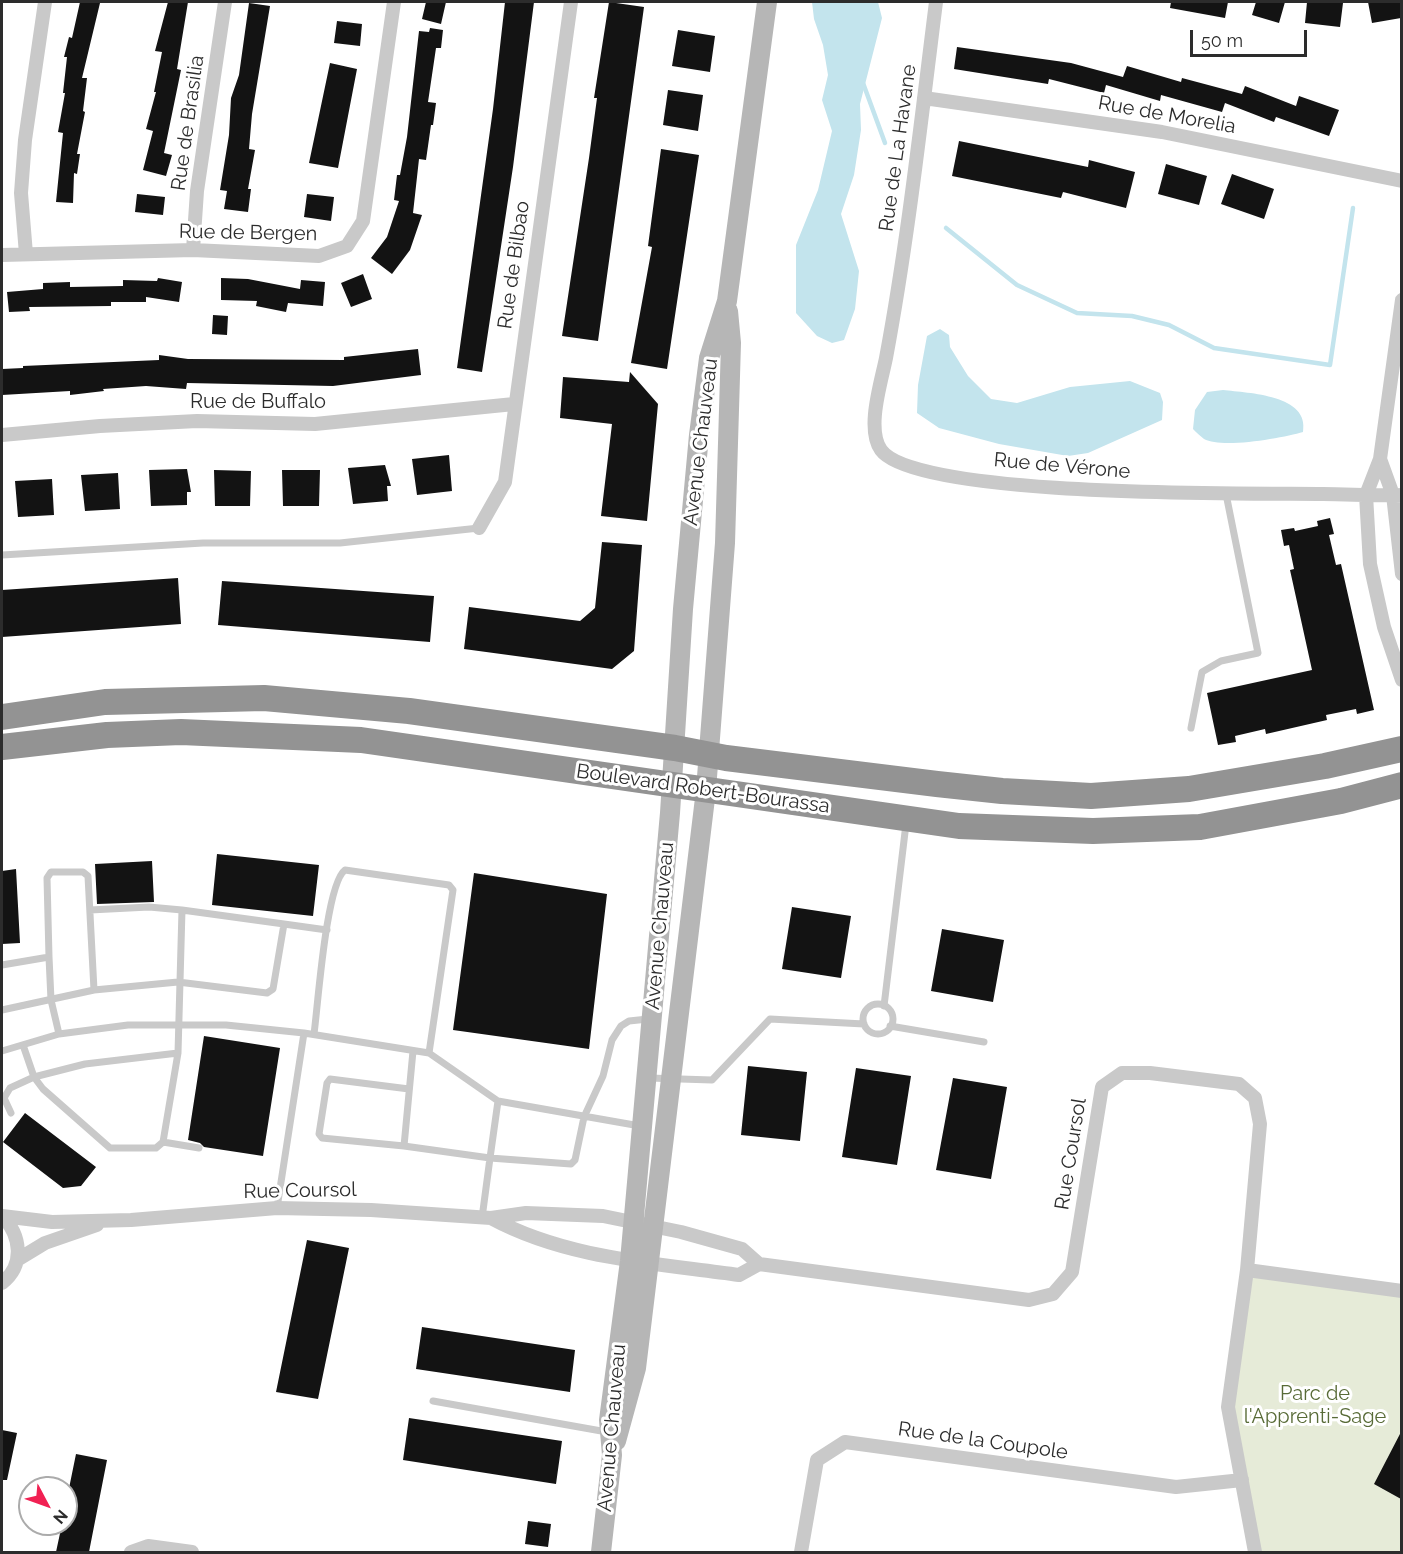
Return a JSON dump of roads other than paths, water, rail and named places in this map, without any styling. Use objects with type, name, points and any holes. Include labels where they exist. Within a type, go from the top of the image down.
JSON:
[{"type":"highway","name":"Boulevard Robert-Bourassa","points":[[2,717],[105,702],[264,698],[409,711],[709,754],[1002,791],[1091,796],[1189,789],[1325,766],[1401,749]]},
{"type":"highway","name":"Boulevard Robert-Bourassa","points":[[2,747],[107,735],[255,734],[361,740],[959,826],[1082,830],[1200,826],[1341,801],[1401,784]]},
{"type":"main road","name":"Avenue Chauveau","points":[[640,1262],[633,1223],[672,785],[683,609],[699,435],[709,358],[727,301],[767,2]]},
{"type":"main road","name":"Avenue Chauveau","points":[[601,1552],[612,1455],[609,1420],[640,1262],[654,1227],[706,790],[725,543],[731,343],[727,301]]},
{"type":"main road","points":[[612,1455],[636,1368],[640,1262]]},
{"type":"street","points":[[26,254],[21,193],[25,140],[45,2]]},
{"type":"street","name":"Rue de Brasilia","points":[[193,250],[197,191],[225,2]]},
{"type":"street","name":"Rue de Bergen","points":[[2,255],[193,250],[319,256],[347,246],[363,221],[394,2]]},
{"type":"street","name":"Rue de Bilbao","points":[[479,528],[504,482],[571,2]]},
{"type":"street","name":"Rue de La Havane","points":[[897,300],[936,2]]},
{"type":"street","name":"Rue de Morelia","points":[[924,98],[1162,132],[1401,181]]},
{"type":"street","name":"Rue de Vérone","points":[[897,300],[873,429],[881,450],[900,464],[922,471],[1030,486],[1226,494],[1397,495]]},
{"type":"street","points":[[1401,300],[1380,459],[1366,495],[1370,564],[1384,627],[1401,680]]},
{"type":"street","name":"Rue de Buffalo","points":[[2,435],[197,421],[315,424],[514,404]]},
{"type":"street","points":[[1380,459],[1397,495],[1401,573]]},
{"type":"street","name":"Rue Coursol","points":[[2,1216],[52,1222],[277,1208],[486,1218],[526,1213],[603,1216],[742,1249],[759,1264],[1029,1300],[1053,1294],[1072,1272],[1102,1087],[1122,1073],[1239,1084],[1255,1098],[1260,1124],[1247,1270],[1228,1407],[1256,1552]]},
{"type":"street","points":[[2,1216],[16,1236],[17,1260],[13,1270],[2,1283]]},
{"type":"street","name":"Rue Coursol","points":[[486,1218],[520,1234],[602,1257],[739,1275],[759,1264]]},
{"type":"street","name":"Rue Coursol","points":[[17,1260],[45,1243],[110,1220]]},
{"type":"street","points":[[1247,1270],[1401,1291]]},
{"type":"street","name":"Rue de la Coupole","points":[[801,1552],[817,1460],[845,1442],[1176,1487],[1242,1480]]},
{"type":"street","points":[[131,1552],[148,1546],[192,1552]]},
{"type":"lane","points":[[1191,728],[1202,672],[1221,661],[1258,653],[1226,494]]},
{"type":"lane","points":[[2,555],[203,543],[340,543],[479,528]]},
{"type":"lane","points":[[884,1006],[906,819]]},
{"type":"lane","points":[[314,1034],[329,907],[339,874],[345,870],[449,885],[453,890],[429,1053]]},
{"type":"lane","points":[[59,1034],[51,1000],[47,878],[51,872],[83,872],[88,876],[94,990]]},
{"type":"lane","points":[[90,910],[149,907],[327,930]]},
{"type":"lane","points":[[23,1045],[34,1077],[43,1089],[111,1148],[156,1148],[163,1142],[178,1053],[178,982],[182,910]]},
{"type":"lane","points":[[2,1010],[94,990],[178,982],[267,993],[273,989],[284,924]]},
{"type":"lane","points":[[2,964],[49,957]]},
{"type":"lane","points":[[645,1078],[712,1080],[770,1019],[864,1024],[874,1034],[884,1033],[890,1026],[891,1012],[884,1006],[870,1007],[864,1015],[864,1024]]},
{"type":"lane","points":[[409,1089],[330,1079],[327,1083],[319,1134],[322,1138],[404,1146],[489,1158],[571,1164],[575,1160],[584,1117],[603,1076],[612,1040],[621,1026],[628,1021],[651,1019]]},
{"type":"lane","points":[[2,1051],[59,1034],[128,1025],[226,1025],[314,1034],[429,1053],[498,1101],[641,1126]]},
{"type":"lane","points":[[890,1026],[984,1042]]},
{"type":"lane","points":[[277,1208],[304,1033]]},
{"type":"lane","points":[[404,1146],[413,1051]]},
{"type":"lane","points":[[11,1113],[4,1098],[10,1088],[34,1077],[85,1064],[178,1053]]},
{"type":"lane","points":[[486,1218],[489,1158],[498,1101]]},
{"type":"lane","points":[[163,1142],[199,1148]]},
{"type":"lane","points":[[433,1401],[610,1432]]},
{"type":"water","points":[[812,2],[878,2],[882,18],[860,104],[861,130],[854,175],[841,214],[859,271],[855,309],[844,340],[832,343],[817,336],[796,313],[796,245],[818,190],[832,131],[822,100],[828,75]]},
{"type":"water","points":[[940,329],[949,335],[950,347],[968,376],[991,399],[1017,403],[1070,387],[1130,381],[1160,393],[1163,402],[1162,420],[1088,453],[1068,456],[999,444],[939,428],[917,413],[918,385],[927,336]]},
{"type":"water","points":[[1223,390],[1262,395],[1288,403],[1297,410],[1303,420],[1303,432],[1238,443],[1213,442],[1204,439],[1193,429],[1195,410],[1207,392]]},
{"type":"waterway","points":[[863,83],[885,143]]},
{"type":"waterway","points":[[946,228],[1017,285],[1077,313],[1132,316],[1169,325],[1214,348],[1330,365],[1353,208]]},
{"type":"park label","name":"Parc de l'Apprenti-Sage","points":[[1315,1406]]}]
